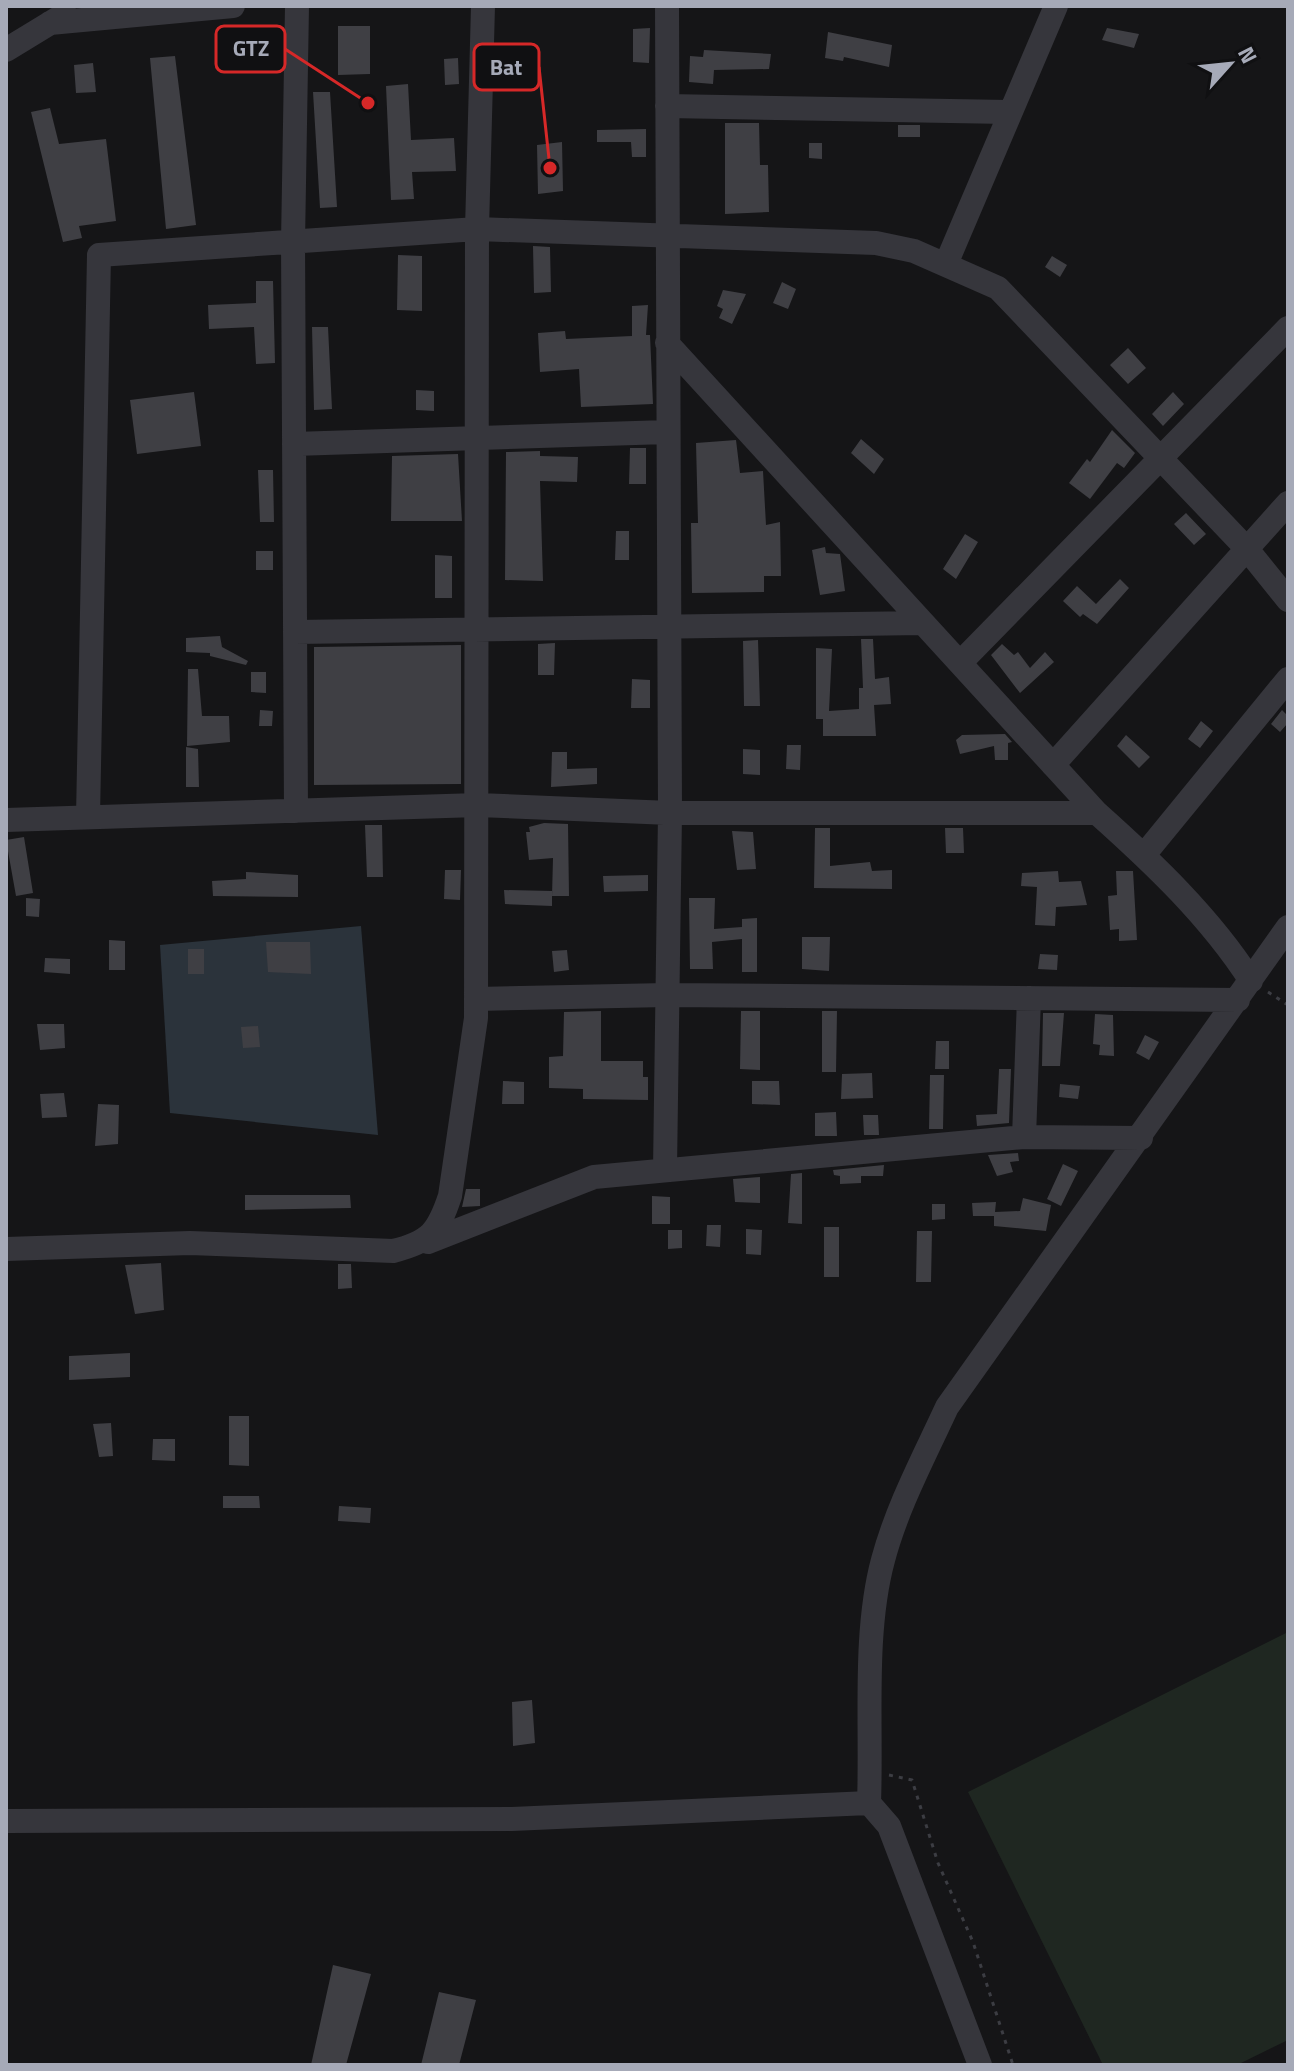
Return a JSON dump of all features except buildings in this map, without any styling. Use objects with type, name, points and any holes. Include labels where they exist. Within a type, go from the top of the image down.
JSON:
[{"type":"street","points":[[6,50],[77,6]]},
{"type":"street","points":[[50,23],[233,6]]},
{"type":"street","points":[[296,811],[293,242],[297,6]]},
{"type":"street","points":[[422,1244],[442,1221],[450,1196],[476,999],[477,229],[483,6]]},
{"type":"street","points":[[665,1170],[670,813],[667,6]]},
{"type":"street","points":[[946,264],[1008,112],[1056,6]]},
{"type":"street","points":[[667,106],[1008,112]]},
{"type":"street","points":[[88,817],[99,255],[477,229],[876,243],[914,251],[998,288],[1247,549],[1288,600]]},
{"type":"street","points":[[960,663],[1288,328]]},
{"type":"street","points":[[667,343],[1097,813],[1144,855],[1230,947],[1244,990]]},
{"type":"street","points":[[294,444],[667,432]]},
{"type":"street","points":[[1053,765],[1288,503]]},
{"type":"street","points":[[295,632],[923,623]]},
{"type":"street","points":[[1144,855],[1288,679]]},
{"type":"street","points":[[6,820],[478,805],[670,813],[1097,813]]},
{"type":"street","points":[[980,2065],[889,1826],[869,1803],[873,1635],[883,1561],[912,1480],[947,1407],[1288,927]]},
{"type":"street","points":[[476,999],[667,995],[1029,998],[1244,990]]},
{"type":"street","points":[[1024,1137],[1029,998]]},
{"type":"street","points":[[6,1249],[190,1243],[393,1251],[422,1244],[573,1183],[665,1170],[1024,1137],[1141,1138]]},
{"type":"street","points":[[6,1821],[512,1819],[869,1803]]},
{"type":"path","points":[[869,1803],[890,1774],[912,1780],[938,1863],[973,1942],[1013,2065]]},
{"type":"shaded area","points":[[361,926],[378,1135],[170,1113],[160,945]]},
{"type":"shaded area","points":[[1288,1632],[1288,2040],[1237,2065],[1103,2065],[968,1792]]},
{"type":"place","name":"GTZ","points":[[368,103]]},
{"type":"place","name":"Bat","points":[[550,168]]}]
